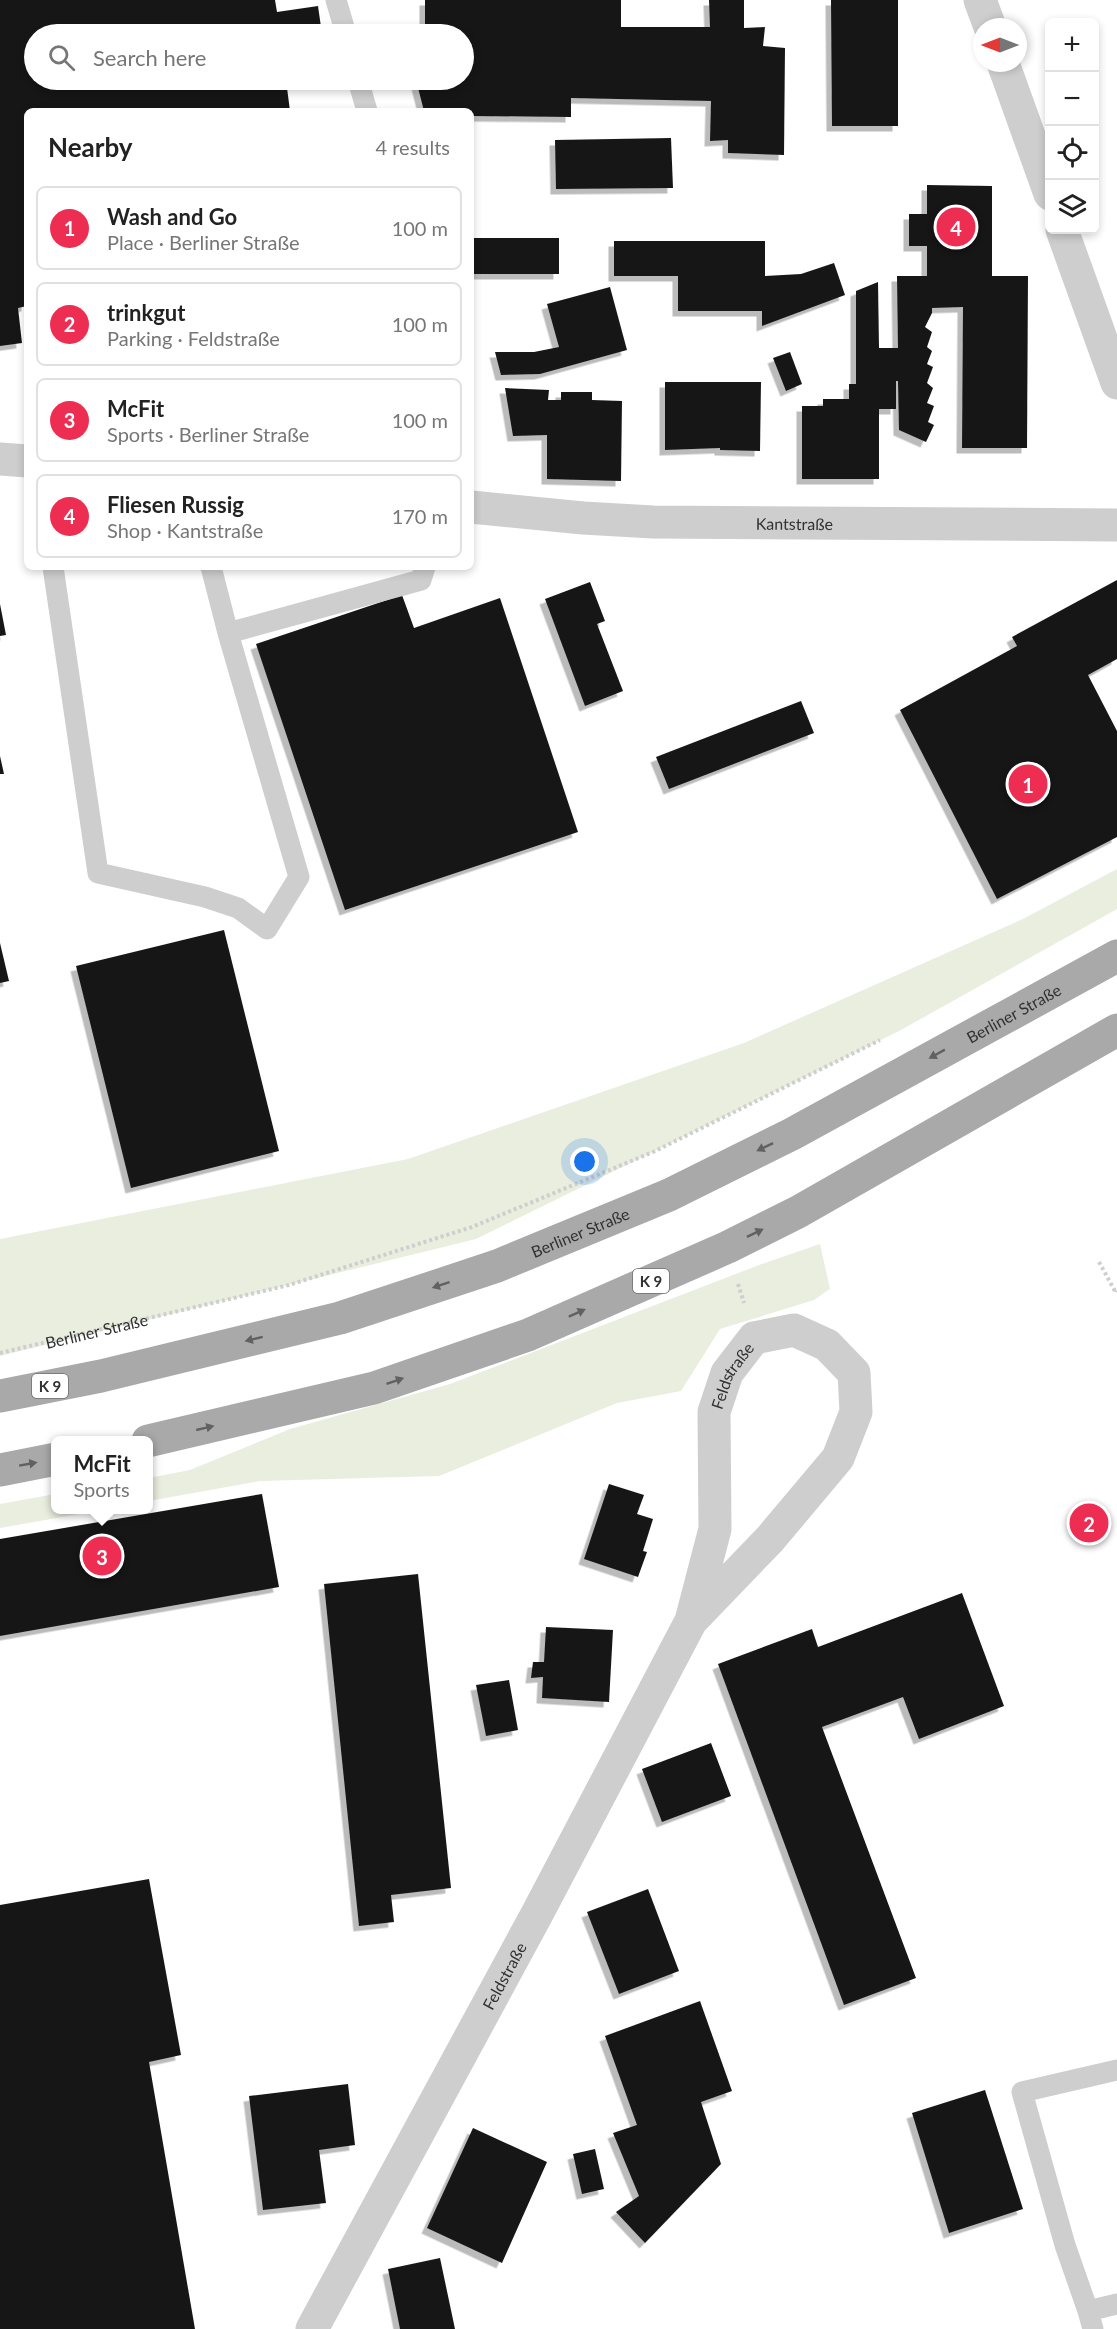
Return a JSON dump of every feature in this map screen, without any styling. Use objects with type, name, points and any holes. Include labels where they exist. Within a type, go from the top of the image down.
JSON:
[{"type":"main road","name":"Berliner Straße","points":[[0,1396],[100,1376],[340,1318],[496,1266],[669,1195],[792,1134],[1117,956]]},
{"type":"main road","name":"K 9","points":[[153,1440],[374,1388],[528,1335],[728,1247],[798,1212],[1117,1030]]},
{"type":"main road","points":[[0,1470],[51,1460]]},
{"type":"street","points":[[980,0],[987,18]]},
{"type":"street","points":[[1006,72],[1045,180]]},
{"type":"street","points":[[1063,234],[1117,383]]},
{"type":"street","points":[[0,459],[24,461]]},
{"type":"street","name":"Kantstraße","points":[[474,507],[653,522],[1117,525]]},
{"type":"street","name":"Feldstraße","points":[[312,2329],[537,1914],[691,1621],[715,1529],[714,1412],[727,1372],[754,1338],[794,1330],[827,1345],[854,1372],[856,1412],[838,1458],[770,1539],[691,1621]]},
{"type":"lane","points":[[336,0],[343,24]]},
{"type":"lane","points":[[361,90],[366,108]]},
{"type":"lane","points":[[53,570],[98,873],[205,897],[238,908],[267,929],[299,877],[212,570]]},
{"type":"lane","points":[[228,633],[421,580],[424,570]]},
{"type":"lane","points":[[1117,2070],[1022,2092],[1065,2246],[1090,2320],[1117,2304]]},
{"type":"path","name":"Berliner Straße","points":[[0,1353],[289,1285],[472,1227],[653,1152],[887,1036]]},
{"type":"path","points":[[728,1247],[754,1338]]},
{"type":"path","points":[[1099,1262],[1116,1293],[1117,1291]]},
{"type":"shaded area","points":[[1117,869],[1117,909],[901,1030],[476,1239],[0,1356],[0,1239],[408,1159],[744,1043],[1023,919]]},
{"type":"shaded area","points":[[820,1244],[830,1289],[814,1300],[720,1329],[681,1391],[617,1403],[439,1476],[260,1481],[153,1500],[153,1477],[190,1470],[290,1429],[450,1384],[759,1265]]},
{"type":"shaded area","points":[[51,1495],[51,1514],[79,1514],[0,1528],[0,1504]]},
{"type":"building","points":[[0,0],[275,0],[277,12],[318,6],[321,24],[24,24],[24,90],[287,90],[290,108],[24,108],[24,307],[18,308],[22,343],[0,346]]},
{"type":"building","points":[[425,0],[621,0],[621,27],[710,27],[709,0],[744,0],[744,28],[765,27],[763,46],[785,48],[784,155],[728,153],[728,140],[710,141],[711,101],[571,98],[571,117],[474,116],[474,108],[423,108],[419,90],[474,90],[474,24],[425,24]]},
{"type":"building","points":[[831,0],[898,0],[898,126],[832,126]]},
{"type":"building","points":[[671,138],[673,188],[556,189],[555,140]]},
{"type":"building","points":[[927,185],[992,186],[992,276],[1028,276],[1027,448],[962,448],[963,307],[932,308],[925,327],[932,332],[927,347],[932,351],[927,364],[933,367],[927,383],[933,388],[927,403],[934,406],[928,422],[934,425],[926,442],[899,430],[898,381],[896,381],[896,409],[879,409],[879,479],[802,479],[802,406],[823,406],[823,399],[849,399],[849,384],[856,384],[856,291],[878,282],[879,348],[898,348],[897,276],[927,276],[927,246],[909,246],[909,214],[927,214]]},
{"type":"building","points":[[474,238],[559,238],[559,274],[474,274]]},
{"type":"building","points":[[614,241],[765,241],[765,276],[801,274],[834,263],[845,295],[762,326],[762,311],[678,311],[678,276],[614,276]]},
{"type":"building","points":[[610,287],[627,350],[540,374],[501,375],[495,352],[534,352],[559,347],[547,304]]},
{"type":"building","points":[[790,352],[802,384],[786,391],[773,358]]},
{"type":"building","points":[[665,382],[761,382],[760,451],[720,450],[720,448],[665,450]]},
{"type":"building","points":[[505,388],[549,390],[548,400],[561,400],[561,392],[592,392],[592,400],[622,401],[621,481],[547,479],[547,435],[513,436]]},
{"type":"building","points":[[1117,580],[1117,659],[1088,675],[1117,731],[1117,837],[997,899],[900,710],[1017,646],[1012,637]]},
{"type":"building","points":[[590,582],[605,621],[597,624],[623,691],[585,706],[545,599]]},
{"type":"building","points":[[402,595],[414,628],[500,598],[578,832],[345,910],[256,644]]},
{"type":"building","points":[[0,604],[6,635],[0,636]]},
{"type":"building","points":[[801,701],[814,733],[669,789],[656,757]]},
{"type":"building","points":[[0,756],[4,774],[0,774]]},
{"type":"building","points":[[224,930],[279,1151],[131,1188],[76,966]]},
{"type":"building","points":[[0,943],[9,981],[0,983]]},
{"type":"building","points":[[609,1484],[644,1495],[637,1514],[653,1519],[643,1551],[647,1552],[638,1577],[584,1559]]},
{"type":"building","points":[[262,1494],[279,1587],[0,1636],[0,1539]]},
{"type":"building","points":[[418,1574],[451,1888],[391,1895],[394,1922],[359,1926],[324,1584]]},
{"type":"building","points":[[962,1593],[1004,1706],[919,1739],[903,1697],[822,1727],[916,1978],[844,2005],[718,1664],[812,1629],[818,1647]]},
{"type":"building","points":[[546,1627],[613,1630],[609,1702],[542,1698],[543,1677],[531,1678],[533,1662],[544,1662]]},
{"type":"building","points":[[509,1680],[518,1730],[486,1736],[476,1685]]},
{"type":"building","points":[[711,1743],[731,1796],[662,1822],[642,1769]]},
{"type":"building","points":[[149,1879],[181,2055],[149,2062],[195,2329],[0,2329],[0,1905]]},
{"type":"building","points":[[648,1889],[679,1971],[619,1994],[587,1912]]},
{"type":"building","points":[[700,2001],[732,2091],[701,2102],[721,2164],[645,2243],[616,2212],[639,2196],[613,2133],[637,2125],[605,2036]]},
{"type":"building","points":[[348,2084],[355,2145],[319,2150],[326,2203],[263,2210],[249,2096]]},
{"type":"building","points":[[985,2090],[1023,2209],[949,2233],[912,2113]]},
{"type":"building","points":[[473,2128],[547,2162],[502,2263],[427,2228]]},
{"type":"building","points":[[595,2149],[604,2189],[582,2194],[573,2154]]},
{"type":"building","points":[[440,2258],[455,2329],[400,2329],[388,2269]]},
{"type":"place","name":"Fliesen Russig","points":[[956,227]]},
{"type":"place","name":"Wash and Go","points":[[1028,784]]},
{"type":"place","name":"trinkgut","points":[[1089,1523]]},
{"type":"place","name":"McFit","points":[[102,1556]]}]
